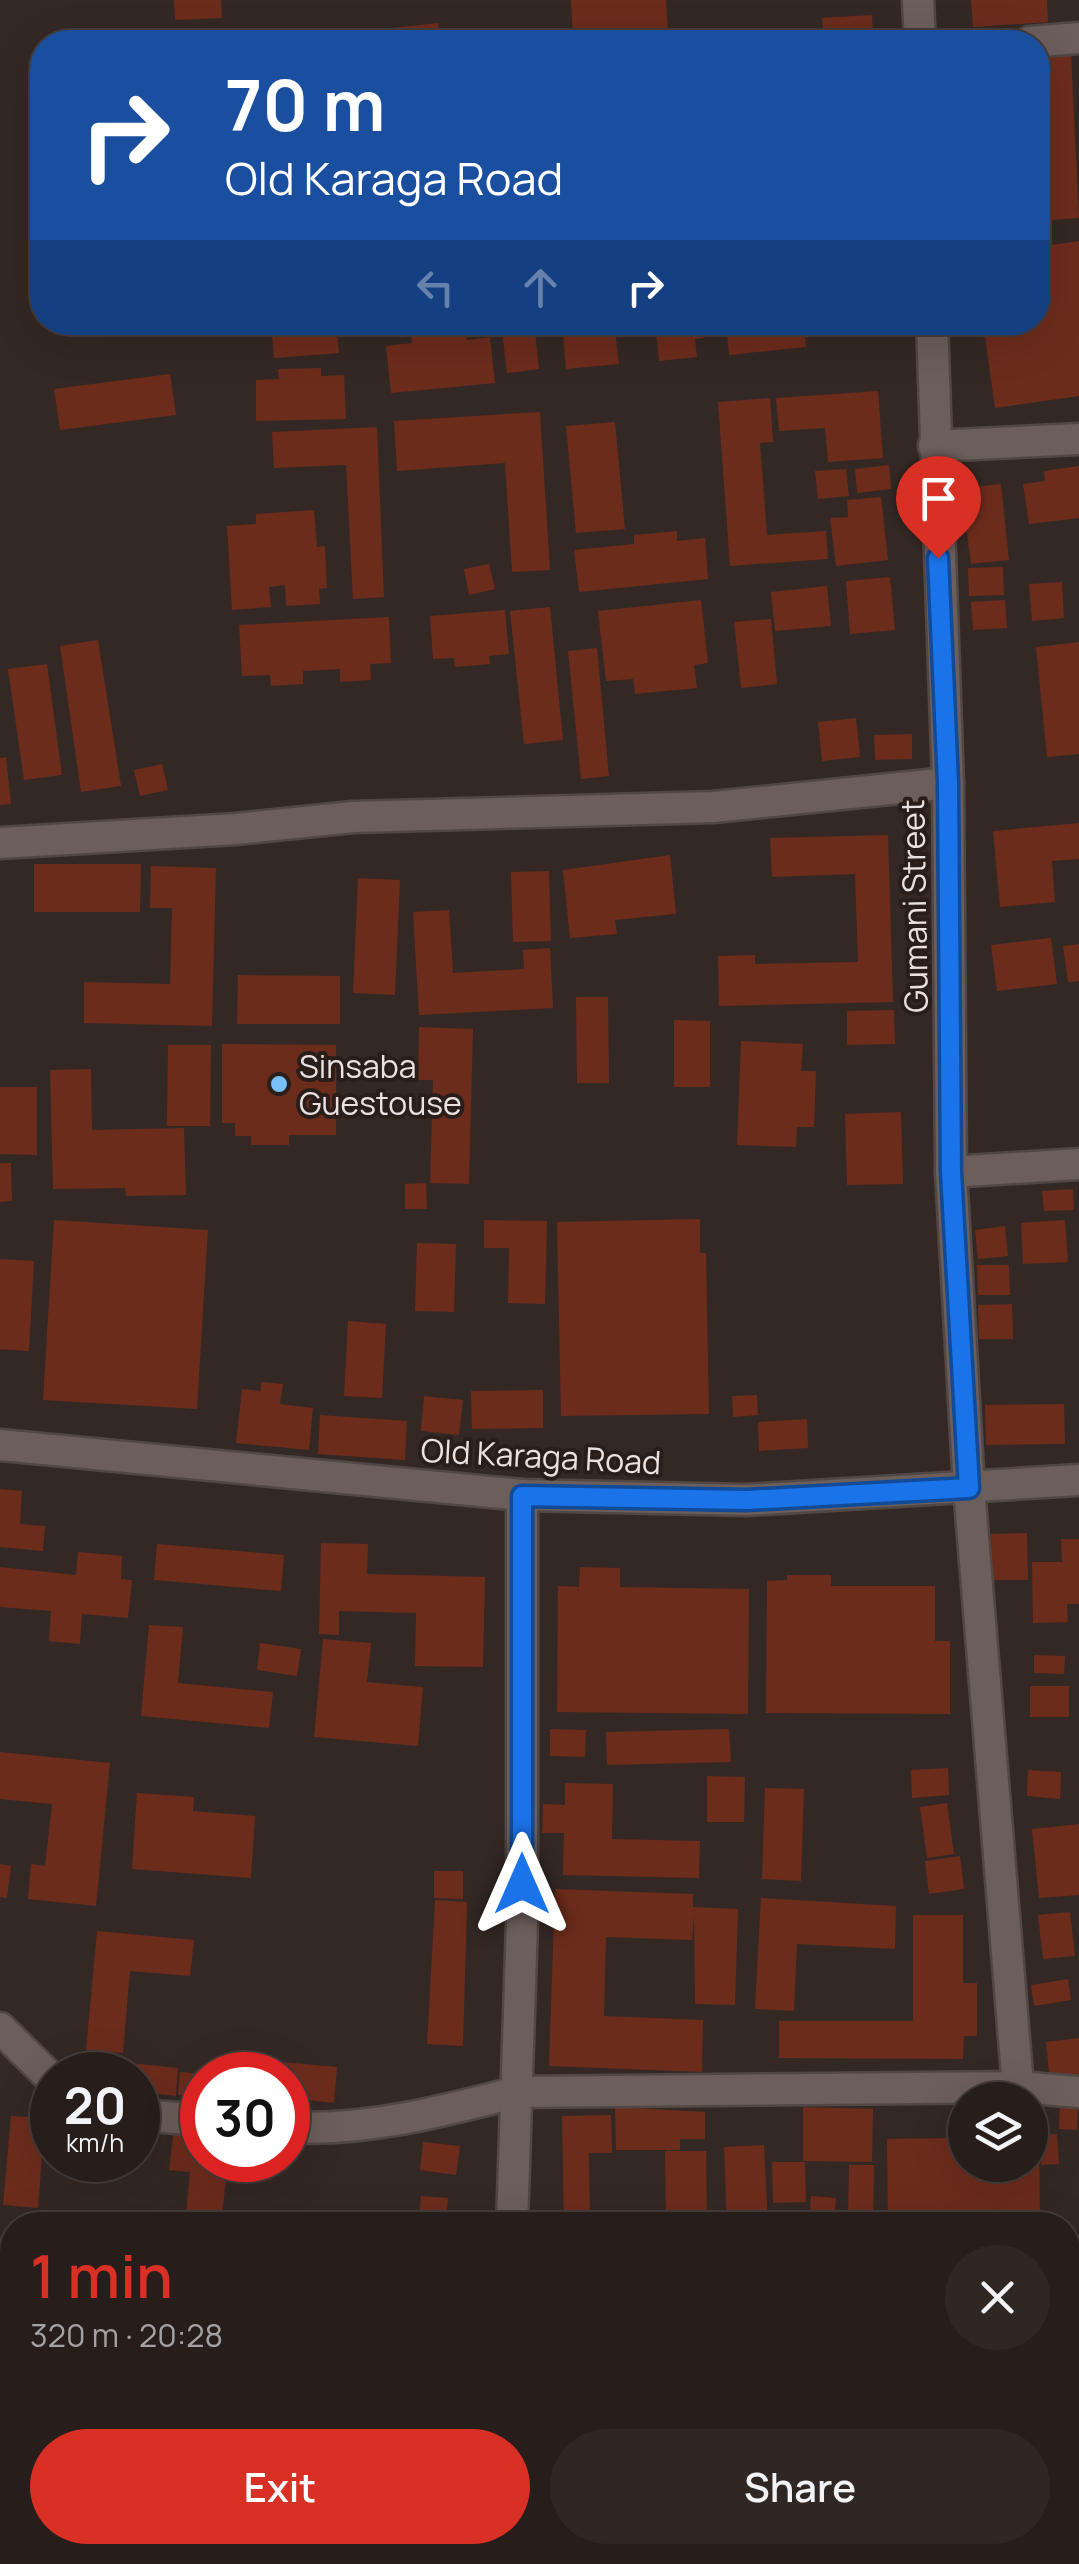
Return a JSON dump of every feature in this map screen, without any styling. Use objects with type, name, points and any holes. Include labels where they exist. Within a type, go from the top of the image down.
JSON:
[{"type":"street","points":[[918,0],[919,30]]},
{"type":"street","points":[[1050,40],[1079,38]]},
{"type":"street","name":"Gumani Street","points":[[932,335],[948,783],[951,1172],[969,1488],[1018,2082]]},
{"type":"street","points":[[934,446],[1079,439]]},
{"type":"street","points":[[0,842],[236,829],[353,817],[714,808],[948,783]]},
{"type":"street","points":[[951,1172],[1079,1164]]},
{"type":"street","name":"Old Karaga Road","points":[[0,1446],[522,1496],[747,1500],[1079,1480]]},
{"type":"street","points":[[513,2212],[518,2092],[522,1496]]},
{"type":"street","points":[[0,2028],[30,2057]]},
{"type":"street","points":[[310,2128],[442,2112],[518,2092],[948,2089]]},
{"type":"street","points":[[1048,2090],[1079,2092]]},
{"type":"building","points":[[174,0],[221,0],[222,18],[175,20]]},
{"type":"building","points":[[571,0],[666,0],[668,30],[573,30]]},
{"type":"building","points":[[971,0],[1047,0],[1048,22],[973,27]]},
{"type":"building","points":[[872,15],[873,30],[823,30],[822,18]]},
{"type":"building","points":[[438,23],[439,30],[374,30]]},
{"type":"building","points":[[1071,53],[1079,218],[1050,220],[1050,55]]},
{"type":"building","points":[[1079,241],[1079,396],[995,408],[985,335],[1050,335],[1050,245]]},
{"type":"building","points":[[272,335],[337,335],[339,353],[274,358]]},
{"type":"building","points":[[411,335],[467,335],[467,340],[490,337],[495,383],[391,393],[386,346],[412,343]]},
{"type":"building","points":[[503,335],[535,335],[539,369],[507,373]]},
{"type":"building","points":[[563,335],[615,335],[619,364],[566,369]]},
{"type":"building","points":[[656,335],[704,335],[695,339],[697,357],[659,361]]},
{"type":"building","points":[[727,335],[805,335],[806,347],[729,355]]},
{"type":"building","points":[[321,368],[321,376],[344,375],[346,419],[256,421],[256,380],[279,379],[278,369]]},
{"type":"building","points":[[170,374],[176,415],[60,430],[54,389]]},
{"type":"building","points":[[878,391],[883,458],[828,462],[825,428],[779,431],[776,398]]},
{"type":"building","points":[[770,398],[773,442],[760,443],[767,535],[826,531],[828,559],[730,566],[718,402]]},
{"type":"building","points":[[540,412],[550,570],[512,572],[505,463],[397,471],[394,421]]},
{"type":"building","points":[[615,422],[625,529],[576,533],[566,426]]},
{"type":"building","points":[[377,427],[384,597],[353,599],[346,465],[274,468],[272,432]]},
{"type":"building","points":[[889,465],[891,489],[857,493],[855,469]]},
{"type":"building","points":[[1079,466],[1079,518],[1029,524],[1023,484],[1045,481],[1044,471]]},
{"type":"building","points":[[846,469],[849,496],[818,499],[815,471]]},
{"type":"building","points":[[1001,484],[1009,560],[971,564],[967,532],[960,532],[958,510],[964,510],[963,488]]},
{"type":"building","points":[[881,497],[888,560],[836,566],[830,518],[848,517],[847,500]]},
{"type":"building","points":[[314,510],[317,547],[325,546],[327,588],[319,589],[320,604],[286,606],[285,585],[269,587],[271,607],[232,610],[227,526],[256,524],[256,514]]},
{"type":"building","points":[[677,531],[677,541],[705,538],[708,579],[579,592],[574,550],[634,544],[634,535]]},
{"type":"building","points":[[489,564],[495,589],[469,595],[464,569]]},
{"type":"building","points":[[1003,567],[1004,595],[969,596],[968,568]]},
{"type":"building","points":[[890,577],[895,630],[850,634],[846,581]]},
{"type":"building","points":[[1062,582],[1064,618],[1032,621],[1029,584]]},
{"type":"building","points":[[827,586],[831,626],[775,631],[771,592]]},
{"type":"building","points":[[701,600],[708,663],[694,665],[697,688],[635,694],[633,679],[606,681],[598,611]]},
{"type":"building","points":[[1005,600],[1007,628],[973,630],[971,602]]},
{"type":"building","points":[[550,607],[563,740],[524,744],[510,611]]},
{"type":"building","points":[[505,610],[509,654],[489,656],[490,664],[455,667],[454,658],[433,659],[430,616]]},
{"type":"building","points":[[389,617],[391,663],[370,664],[371,680],[340,682],[340,669],[303,671],[303,684],[271,686],[270,675],[242,676],[239,625]]},
{"type":"building","points":[[771,619],[777,684],[741,688],[734,622]]},
{"type":"building","points":[[98,640],[121,786],[81,792],[60,646]]},
{"type":"building","points":[[1079,642],[1079,754],[1047,757],[1036,647]]},
{"type":"building","points":[[597,648],[609,776],[581,779],[568,651]]},
{"type":"building","points":[[47,664],[62,775],[24,780],[8,669]]},
{"type":"building","points":[[856,718],[860,757],[822,761],[818,722]]},
{"type":"building","points":[[912,734],[912,759],[875,760],[874,735]]},
{"type":"building","points":[[6,757],[11,804],[0,805],[0,758]]},
{"type":"building","points":[[162,764],[168,790],[140,796],[134,770]]},
{"type":"building","points":[[1079,823],[1079,859],[1052,861],[1055,902],[1000,907],[993,831]]},
{"type":"building","points":[[888,835],[893,1002],[719,1006],[718,956],[755,955],[755,964],[858,962],[855,874],[772,877],[770,838]]},
{"type":"building","points":[[670,855],[676,914],[615,920],[617,934],[570,938],[563,870]]},
{"type":"building","points":[[34,864],[141,864],[140,912],[34,912]]},
{"type":"building","points":[[151,866],[216,868],[212,1026],[84,1023],[84,982],[170,984],[172,908],[150,908]]},
{"type":"building","points":[[549,871],[551,941],[513,942],[511,872]]},
{"type":"building","points":[[358,878],[400,880],[395,995],[353,993]]},
{"type":"building","points":[[449,910],[453,973],[524,969],[523,950],[550,948],[553,1008],[419,1015],[413,912]]},
{"type":"building","points":[[1051,938],[1057,984],[997,991],[991,945]]},
{"type":"building","points":[[1079,944],[1079,981],[1068,982],[1063,946]]},
{"type":"building","points":[[238,975],[340,976],[340,1024],[237,1024]]},
{"type":"building","points":[[576,997],[608,997],[609,1083],[577,1083]]},
{"type":"building","points":[[894,1010],[895,1044],[847,1045],[847,1011]]},
{"type":"building","points":[[674,1020],[710,1021],[710,1087],[674,1087]]},
{"type":"building","points":[[419,1027],[473,1029],[469,1184],[430,1183],[433,1080],[418,1080]]},
{"type":"building","points":[[741,1041],[803,1044],[801,1071],[816,1071],[814,1127],[797,1127],[796,1147],[737,1145]]},
{"type":"building","name":"Sinsaba Guestouse","points":[[222,1044],[336,1045],[336,1135],[289,1135],[289,1145],[251,1145],[251,1136],[235,1136],[235,1123],[222,1123]]},
{"type":"building","points":[[168,1045],[211,1045],[210,1126],[167,1126]]},
{"type":"building","points":[[91,1069],[92,1130],[184,1128],[186,1195],[126,1196],[125,1188],[53,1189],[50,1070]]},
{"type":"building","points":[[0,1087],[37,1087],[37,1155],[0,1154]]},
{"type":"building","points":[[901,1112],[903,1184],[847,1185],[845,1114]]},
{"type":"building","points":[[0,1163],[11,1163],[12,1201],[0,1202]]},
{"type":"building","points":[[426,1183],[427,1209],[405,1209],[405,1184]]},
{"type":"building","points":[[1073,1189],[1074,1210],[1044,1211],[1042,1191]]},
{"type":"building","points":[[700,1219],[700,1253],[706,1253],[709,1414],[561,1416],[557,1222]]},
{"type":"building","points":[[54,1220],[208,1230],[197,1409],[43,1400]]},
{"type":"building","points":[[484,1220],[547,1221],[545,1304],[508,1303],[509,1248],[484,1248]]},
{"type":"building","points":[[1065,1220],[1068,1262],[1023,1264],[1021,1223]]},
{"type":"building","points":[[1005,1226],[1008,1256],[978,1259],[975,1230]]},
{"type":"building","points":[[417,1243],[456,1244],[454,1312],[415,1311]]},
{"type":"building","points":[[0,1259],[34,1261],[29,1351],[0,1349]]},
{"type":"building","points":[[977,1265],[1009,1265],[1010,1295],[978,1295]]},
{"type":"building","points":[[1012,1304],[1013,1339],[979,1339],[978,1305]]},
{"type":"building","points":[[348,1321],[386,1324],[382,1398],[344,1396]]},
{"type":"building","points":[[261,1382],[283,1384],[280,1404],[313,1408],[309,1450],[236,1443],[242,1389],[261,1391]]},
{"type":"building","points":[[543,1390],[543,1428],[472,1429],[471,1391]]},
{"type":"building","points":[[757,1395],[758,1415],[733,1417],[732,1396]]},
{"type":"building","points":[[424,1396],[463,1400],[459,1435],[421,1431]]},
{"type":"building","points":[[1064,1404],[1065,1444],[986,1445],[985,1405]]},
{"type":"building","points":[[320,1415],[407,1421],[405,1460],[318,1454]]},
{"type":"building","points":[[807,1419],[808,1448],[759,1451],[758,1422]]},
{"type":"building","points":[[0,1489],[22,1491],[20,1524],[45,1526],[43,1551],[0,1547]]},
{"type":"building","points":[[1027,1533],[1028,1580],[992,1580],[991,1534]]},
{"type":"building","points":[[1061,1539],[1079,1539],[1079,1604],[1067,1604],[1068,1622],[1033,1623],[1032,1562],[1062,1562]]},
{"type":"building","points":[[321,1543],[368,1544],[367,1574],[485,1577],[483,1667],[415,1666],[416,1613],[339,1611],[339,1635],[319,1634]]},
{"type":"building","points":[[157,1544],[284,1555],[281,1591],[154,1580]]},
{"type":"building","points":[[78,1552],[122,1556],[121,1579],[132,1580],[128,1618],[82,1614],[80,1644],[49,1641],[51,1611],[0,1607],[0,1567],[76,1575]]},
{"type":"building","points":[[580,1567],[620,1568],[620,1587],[749,1589],[748,1714],[557,1712],[558,1586],[579,1587]]},
{"type":"building","points":[[787,1575],[831,1575],[831,1586],[935,1586],[935,1641],[950,1641],[950,1714],[766,1713],[767,1581],[787,1580]]},
{"type":"building","points":[[149,1625],[183,1627],[178,1683],[273,1692],[269,1728],[141,1716]]},
{"type":"building","points":[[323,1639],[371,1643],[367,1682],[423,1687],[418,1746],[314,1737]]},
{"type":"building","points":[[260,1643],[301,1649],[297,1676],[257,1670]]},
{"type":"building","points":[[1034,1655],[1065,1656],[1064,1674],[1034,1673]]},
{"type":"building","points":[[1030,1686],[1069,1686],[1069,1717],[1030,1717]]},
{"type":"building","points":[[550,1729],[586,1730],[585,1757],[550,1756]]},
{"type":"building","points":[[729,1729],[731,1762],[607,1765],[606,1732]]},
{"type":"building","points":[[0,1752],[110,1763],[96,1906],[28,1899],[31,1864],[45,1866],[52,1804],[0,1799]]},
{"type":"building","points":[[948,1768],[949,1795],[912,1798],[911,1770]]},
{"type":"building","points":[[1028,1770],[1061,1772],[1060,1799],[1027,1796]]},
{"type":"building","points":[[707,1776],[745,1777],[744,1822],[707,1822]]},
{"type":"building","points":[[565,1783],[613,1784],[612,1839],[700,1841],[699,1878],[563,1875],[564,1833],[542,1833],[543,1804],[565,1805]]},
{"type":"building","points":[[765,1788],[804,1789],[801,1881],[762,1879]]},
{"type":"building","points":[[137,1793],[194,1797],[193,1811],[255,1816],[251,1878],[132,1869]]},
{"type":"building","points":[[947,1803],[954,1854],[927,1858],[920,1807]]},
{"type":"building","points":[[1079,1824],[1079,1895],[1039,1898],[1032,1829]]},
{"type":"building","points":[[960,1856],[964,1889],[929,1894],[925,1861]]},
{"type":"building","points":[[0,1864],[11,1866],[7,1898],[0,1897]]},
{"type":"building","points":[[434,1871],[463,1871],[463,1899],[434,1898]]},
{"type":"building","points":[[555,1889],[693,1894],[693,1907],[738,1909],[735,2005],[695,2004],[694,1915],[692,1940],[606,1937],[604,2016],[703,2020],[702,2072],[549,2066]]},
{"type":"building","points":[[761,1898],[896,1906],[895,1949],[797,1944],[794,2011],[755,2009]]},
{"type":"building","points":[[435,1900],[467,1902],[463,2046],[427,2044]]},
{"type":"building","points":[[1070,1912],[1075,1956],[1043,1959],[1038,1915]]},
{"type":"building","points":[[913,1915],[963,1915],[963,1983],[977,1983],[977,2036],[964,2036],[963,2059],[779,2058],[779,2021],[913,2021]]},
{"type":"building","points":[[97,1931],[194,1940],[190,1976],[130,1971],[123,2052],[86,2050]]},
{"type":"building","points":[[1068,1979],[1071,2000],[1034,2006],[1031,1985]]},
{"type":"building","points":[[1079,2038],[1079,2078],[1050,2081],[1046,2042]]},
{"type":"building","points":[[310,2065],[337,2067],[334,2103],[310,2100]]},
{"type":"building","points":[[160,2066],[178,2068],[176,2096],[160,2094]]},
{"type":"building","points":[[1060,2105],[1078,2106],[1077,2130],[1059,2129]]},
{"type":"building","points":[[615,2107],[705,2112],[705,2139],[680,2139],[680,2150],[616,2150]]},
{"type":"building","points":[[803,2107],[873,2109],[872,2162],[803,2161]]},
{"type":"building","points":[[611,2115],[612,2153],[589,2153],[590,2212],[564,2212],[562,2116]]},
{"type":"building","points":[[11,2116],[30,2117],[30,2182],[40,2182],[38,2208],[3,2205]]},
{"type":"building","points":[[174,2129],[180,2130],[180,2171],[169,2170]]},
{"type":"building","points":[[1048,2134],[1057,2134],[1059,2164],[1048,2165]]},
{"type":"building","points":[[948,2138],[948,2182],[1040,2182],[1040,2212],[888,2212],[887,2139]]},
{"type":"building","points":[[423,2142],[460,2146],[456,2175],[420,2170]]},
{"type":"building","points":[[764,2145],[767,2212],[726,2212],[724,2147]]},
{"type":"building","points":[[665,2151],[706,2151],[707,2212],[666,2212]]},
{"type":"building","points":[[772,2162],[805,2162],[806,2202],[773,2203]]},
{"type":"building","points":[[849,2165],[874,2165],[873,2212],[848,2212]]},
{"type":"building","points":[[189,2182],[226,2182],[222,2212],[186,2212]]},
{"type":"building","points":[[421,2196],[448,2198],[447,2212],[420,2212]]},
{"type":"building","points":[[811,2196],[836,2198],[835,2212],[810,2212]]},
{"type":"place","name":"Sinsaba Guestouse","points":[[279,1084]]},
{"type":"route","points":[[522,1884],[522,1496],[747,1500],[969,1488],[951,1172],[948,783],[938,558]]}]
